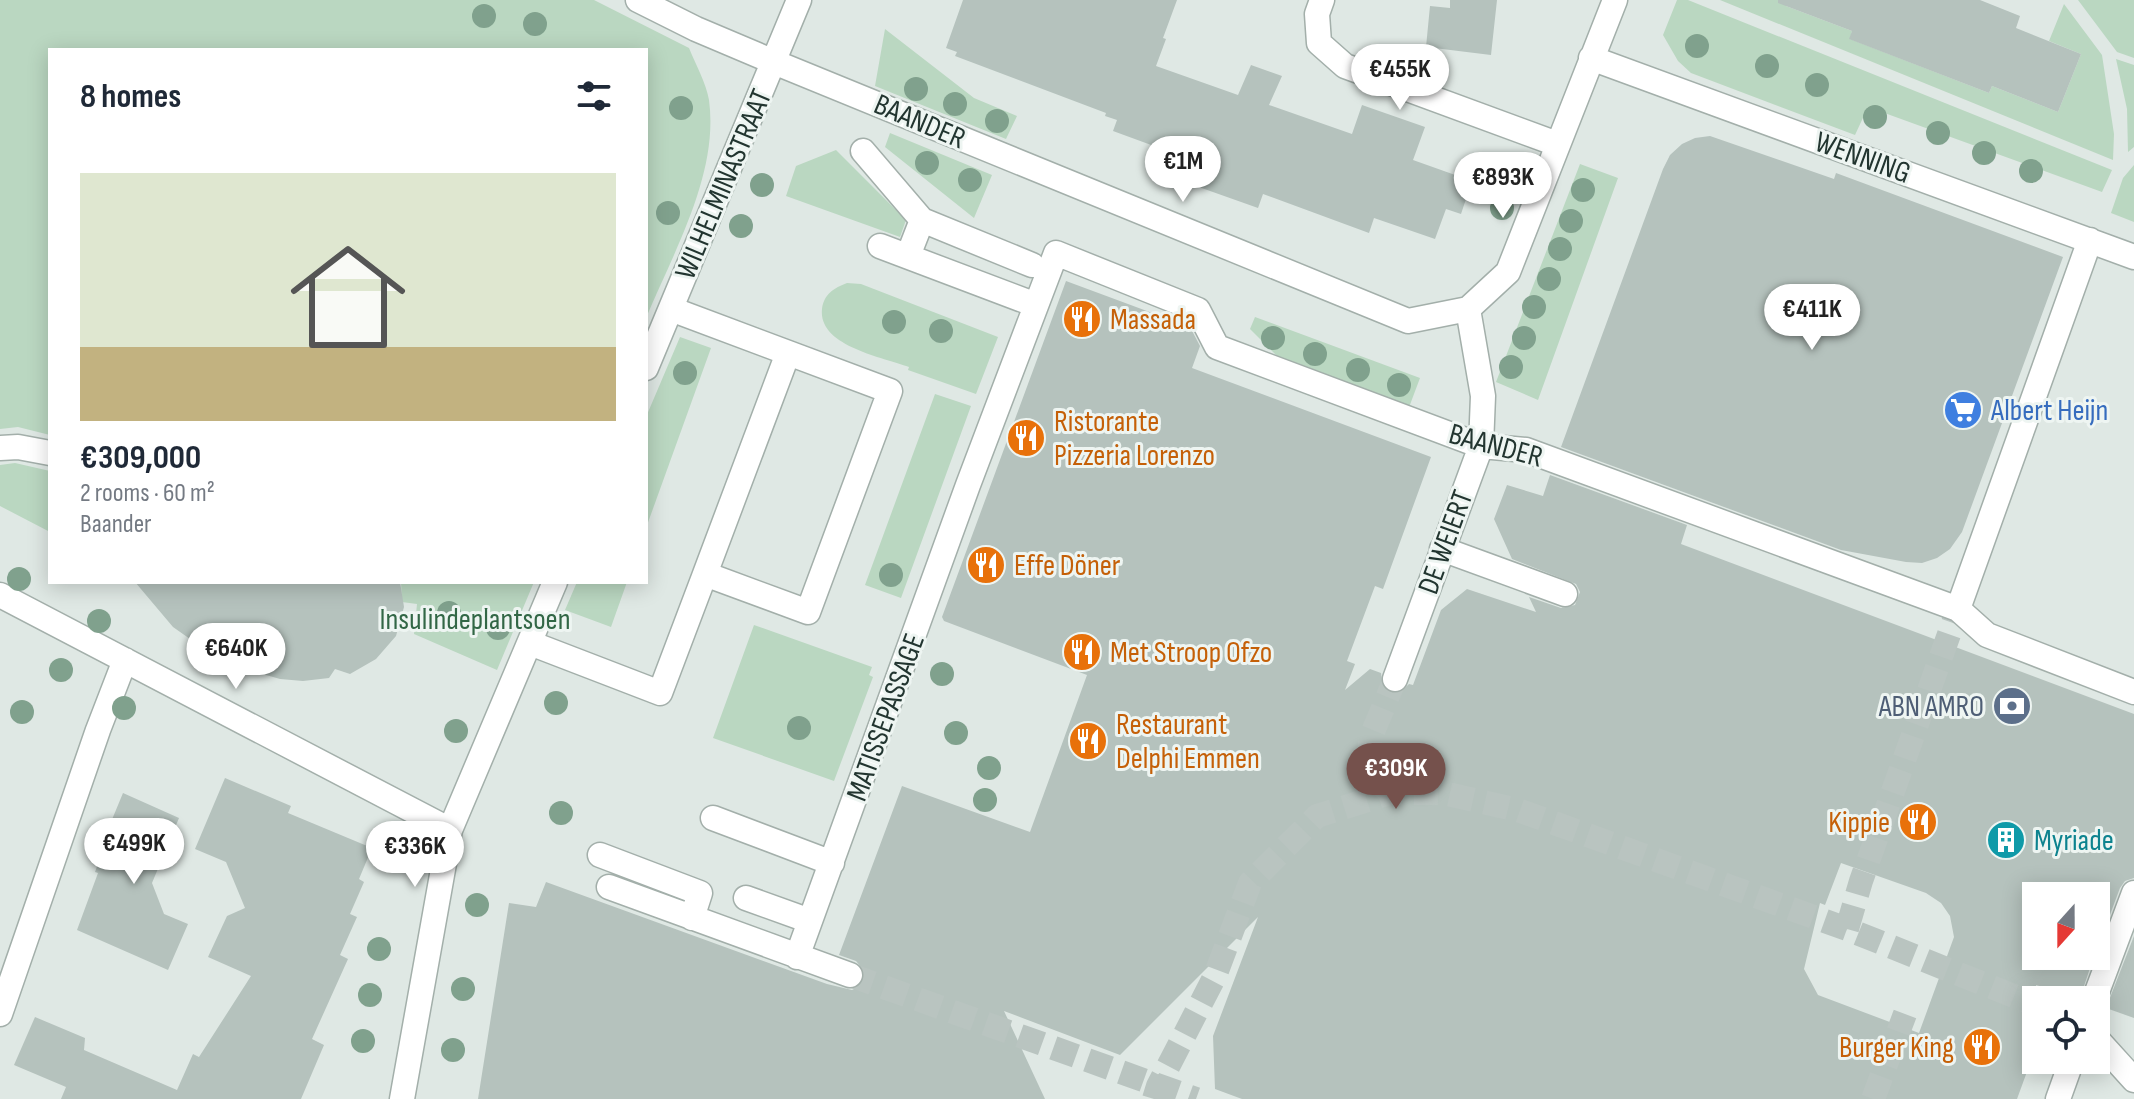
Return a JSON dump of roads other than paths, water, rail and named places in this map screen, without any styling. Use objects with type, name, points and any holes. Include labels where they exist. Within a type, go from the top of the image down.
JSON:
[{"type":"street","name":"BAANDER","points":[[638,0],[774,62],[1408,321],[1468,309]]},
{"type":"street","name":"WILHELMINASTRAAT","points":[[648,363],[799,0]]},
{"type":"street","points":[[1468,309],[1508,272],[1615,0]]},
{"type":"street","points":[[1319,7],[1319,43],[1345,66],[1557,144]]},
{"type":"street","name":"WENNING","points":[[1591,58],[2134,257]]},
{"type":"street","name":"BAANDER","points":[[863,151],[922,220],[1044,265],[1198,310],[1217,347],[1481,446],[1526,450],[1958,609],[1987,635],[2134,692]]},
{"type":"street","points":[[908,256],[922,220]]},
{"type":"street","points":[[1958,609],[2090,240]]},
{"type":"street","points":[[880,246],[1036,305]]},
{"type":"street","name":"MATISSEPASSAGE","points":[[797,957],[937,572],[981,428],[998,384],[1036,305],[1044,265]]},
{"type":"street","points":[[671,309],[890,391],[808,612],[705,574]]},
{"type":"street","name":"DE WEIERT","points":[[1395,679],[1481,446],[1483,396],[1468,309]]},
{"type":"street","points":[[530,643],[660,693],[788,353]]},
{"type":"street","points":[[0,448],[18,447],[48,453]]},
{"type":"street","points":[[1442,549],[1565,594]]},
{"type":"street","name":"MATISSEPASSAGE","points":[[914,588],[922,566],[937,572]]},
{"type":"street","points":[[402,1099],[450,830],[554,584]]},
{"type":"street","points":[[0,595],[450,830]]},
{"type":"street","points":[[0,1014],[125,660]]},
{"type":"street","points":[[713,818],[832,863]]},
{"type":"street","points":[[600,855],[700,893],[692,918]]},
{"type":"street","points":[[609,887],[850,975]]},
{"type":"street","points":[[2099,986],[2134,893]]},
{"type":"street","points":[[746,898],[810,921]]},
{"type":"street","points":[[2110,1053],[2134,1080]]},
{"type":"street","points":[[2058,1099],[2067,1074]]},
{"type":"tunnel","points":[[1847,929],[1861,881],[1958,609]]},
{"type":"tunnel","points":[[1390,793],[1369,772],[1370,739],[1395,679]]},
{"type":"tunnel","points":[[1154,1099],[1215,976],[1250,883],[1317,816],[1390,793],[1443,793],[1518,810],[1847,929],[2022,999]]},
{"type":"tunnel","points":[[850,975],[1196,1099]]},
{"type":"tunnel","points":[[1873,1099],[1905,1014]]},
{"type":"place","name":"Massada","points":[[1082,319]]},
{"type":"place","name":"Albert Heijn","points":[[1963,410]]},
{"type":"place","name":"Ristorante Pizzeria Lorenzo","points":[[1026,438]]},
{"type":"place","name":"Effe Döner","points":[[986,565]]},
{"type":"place","name":"Met Stroop Ofzo","points":[[1082,652]]},
{"type":"place","name":"ABN AMRO","points":[[2012,706]]},
{"type":"place","name":"Restaurant Delphi Emmen","points":[[1088,741]]},
{"type":"place","name":"Kippie","points":[[1918,822]]},
{"type":"place","name":"Myriade","points":[[2006,840]]},
{"type":"place","name":"Burger King","points":[[1982,1047]]},
{"type":"park label","name":"Insulindeplantsoen","points":[[475,619]]}]
